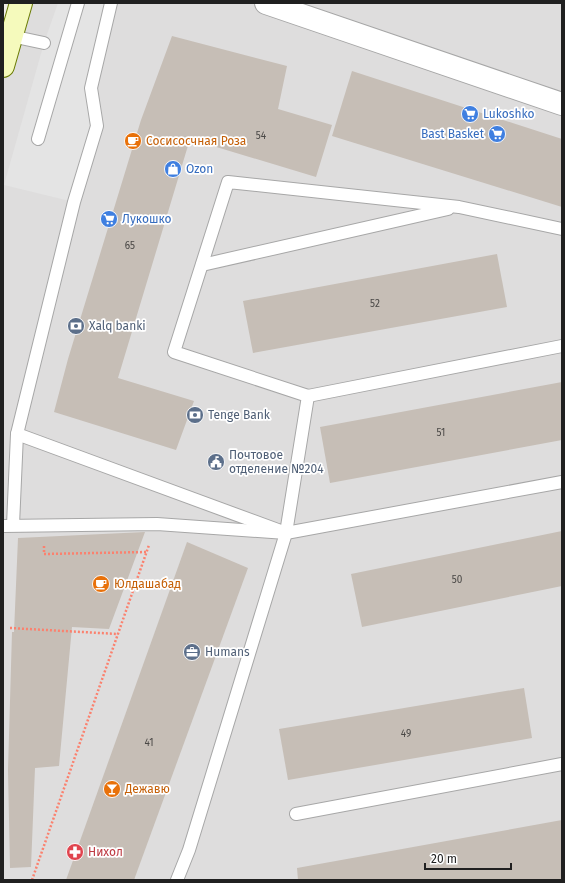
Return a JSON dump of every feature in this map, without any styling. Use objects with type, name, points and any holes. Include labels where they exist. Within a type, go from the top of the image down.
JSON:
[{"type":"main road","points":[[3,66],[21,3]]},
{"type":"street","points":[[266,3],[562,104]]},
{"type":"lane","points":[[38,139],[78,3]]},
{"type":"lane","points":[[111,3],[91,88],[97,126],[74,202],[17,434],[8,526],[157,524],[286,533],[562,482]]},
{"type":"lane","points":[[11,36],[44,43]]},
{"type":"lane","points":[[562,229],[459,207],[228,182],[174,352],[308,396],[562,346]]},
{"type":"lane","points":[[202,265],[459,207]]},
{"type":"lane","points":[[177,880],[189,850],[286,533],[308,396]]},
{"type":"lane","points":[[17,434],[286,533]]},
{"type":"lane","points":[[296,814],[562,764]]},
{"type":"path","points":[[32,880],[157,524]]},
{"type":"path","points":[[43,525],[44,554],[147,552]]},
{"type":"path","points":[[10,628],[118,634]]},
{"type":"shaded area","points":[[21,3],[562,3],[562,880],[3,880],[3,66]]},
{"type":"shaded area","points":[[58,3],[111,3],[91,88],[97,126],[74,202],[4,185],[44,43]]},
{"type":"building","points":[[172,36],[287,66],[278,109],[332,125],[316,177],[190,139],[118,378],[194,401],[176,450],[54,412],[68,359],[141,120]]},
{"type":"building","points":[[352,71],[562,139],[562,207],[332,136]]},
{"type":"building","points":[[497,254],[507,307],[253,353],[243,301]]},
{"type":"building","points":[[562,382],[562,440],[330,483],[320,427]]},
{"type":"building","points":[[562,531],[562,586],[362,627],[351,574]]},
{"type":"building","points":[[145,532],[109,629],[72,627],[59,766],[35,768],[31,867],[10,868],[8,770],[12,632],[14,632],[18,538]]},
{"type":"building","points":[[187,542],[248,568],[134,880],[66,880]]},
{"type":"building","points":[[524,688],[532,738],[288,780],[279,729]]},
{"type":"building","points":[[562,820],[562,880],[298,880],[297,868]]},
{"type":"place","name":"Lukoshko","points":[[470,114]]},
{"type":"place","name":"Bast Basket","points":[[497,134]]},
{"type":"place","name":"Сосисосчная Роза","points":[[133,141]]},
{"type":"place","name":"Ozon","points":[[173,169]]},
{"type":"place","name":"Лукошко","points":[[109,219]]},
{"type":"place","name":"Xalq banki","points":[[76,326]]},
{"type":"place","name":"Tenge Bank","points":[[195,415]]},
{"type":"place","name":"Почтовое отделение №204","points":[[216,462]]},
{"type":"place","name":"Юлдашабад","points":[[101,584]]},
{"type":"place","name":"Humans","points":[[192,652]]},
{"type":"place","name":"Дежавю","points":[[112,789]]},
{"type":"place","name":"Нихол","points":[[75,852]]}]
